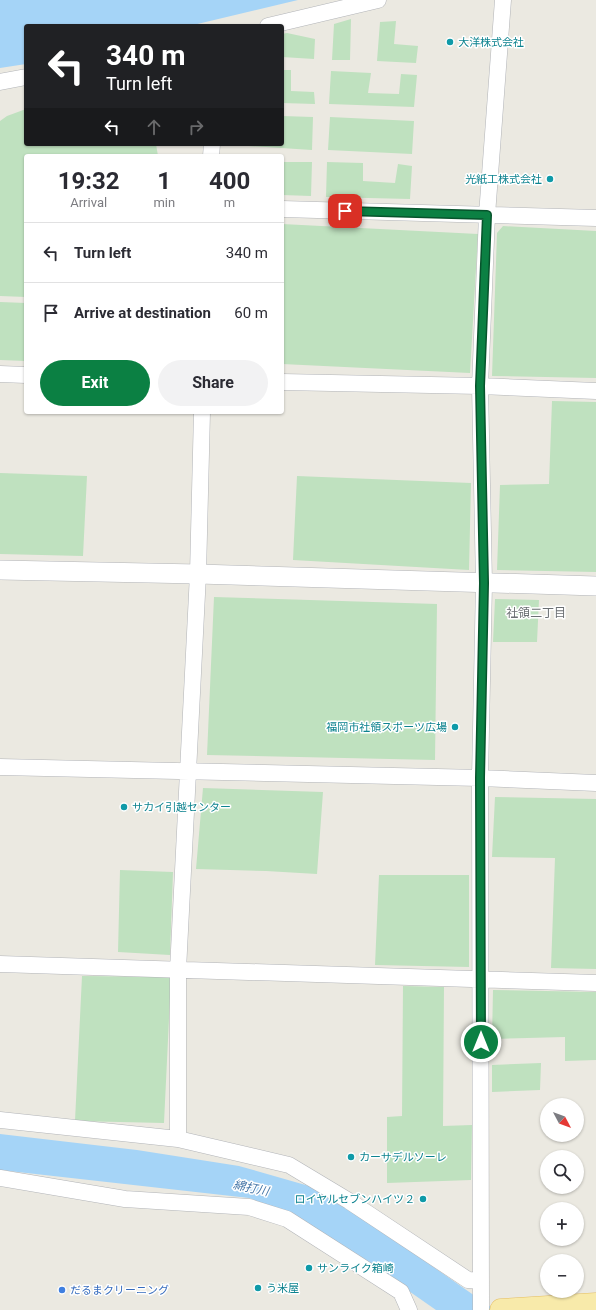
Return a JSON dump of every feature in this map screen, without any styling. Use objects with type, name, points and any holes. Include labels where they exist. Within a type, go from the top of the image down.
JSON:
[{"type":"main road","points":[[502,1310],[596,1304]]},
{"type":"street","points":[[276,24],[378,0]]},
{"type":"street","points":[[481,1304],[480,778],[484,583],[480,386],[487,215],[503,0]]},
{"type":"street","points":[[0,82],[24,77]]},
{"type":"street","points":[[284,209],[596,218]]},
{"type":"street","points":[[0,374],[24,375]]},
{"type":"street","points":[[284,382],[480,386],[596,391]]},
{"type":"street","points":[[178,1140],[178,970],[198,574],[202,414]]},
{"type":"street","points":[[0,570],[198,574],[596,586]]},
{"type":"street","points":[[0,767],[480,778],[596,783]]},
{"type":"street","points":[[0,964],[596,982]]},
{"type":"street","points":[[0,1120],[178,1140],[289,1165],[349,1201],[468,1280],[481,1281]]},
{"type":"street","points":[[0,1178],[125,1199],[249,1207],[288,1219],[401,1292],[409,1310]]},
{"type":"green space","points":[[351,19],[350,60],[332,60],[334,24]]},
{"type":"green space","points":[[396,21],[394,44],[418,46],[416,63],[377,61],[380,22]]},
{"type":"green space","points":[[284,34],[315,39],[314,59],[284,57]]},
{"type":"green space","points":[[284,70],[291,70],[291,91],[314,92],[315,104],[284,103]]},
{"type":"green space","points":[[331,71],[371,73],[368,93],[399,94],[401,74],[417,75],[414,107],[329,104]]},
{"type":"green space","points":[[24,110],[24,146],[156,146],[158,154],[24,154],[24,297],[0,296],[0,121],[7,116]]},
{"type":"green space","points":[[284,116],[313,117],[312,150],[250,146],[284,146]]},
{"type":"green space","points":[[330,117],[414,121],[412,154],[328,150]]},
{"type":"green space","points":[[284,162],[312,162],[311,196],[284,195]]},
{"type":"green space","points":[[327,162],[363,163],[363,181],[395,183],[398,164],[412,166],[410,199],[326,197]]},
{"type":"green space","points":[[284,224],[478,234],[470,373],[284,364]]},
{"type":"green space","points":[[503,226],[596,231],[596,378],[492,376],[497,233]]},
{"type":"green space","points":[[0,302],[24,303],[24,361],[0,360]]},
{"type":"green space","points":[[552,401],[596,402],[596,572],[497,570],[500,485],[549,484]]},
{"type":"green space","points":[[0,473],[87,476],[83,556],[0,554]]},
{"type":"green space","points":[[297,476],[471,483],[469,570],[293,560]]},
{"type":"green space","points":[[214,597],[437,604],[435,760],[207,755]]},
{"type":"green space","points":[[495,599],[539,600],[537,642],[493,642]]},
{"type":"green space","points":[[203,788],[323,792],[317,874],[196,869]]},
{"type":"green space","points":[[495,797],[596,799],[596,969],[551,968],[555,858],[492,857]]},
{"type":"green space","points":[[120,870],[173,872],[170,955],[118,952]]},
{"type":"green space","points":[[379,875],[469,875],[469,967],[375,965]]},
{"type":"green space","points":[[82,976],[171,977],[164,1123],[75,1121]]},
{"type":"green space","points":[[403,986],[444,987],[443,1126],[472,1125],[471,1180],[387,1183],[387,1117],[402,1116]]},
{"type":"green space","points":[[493,990],[596,992],[596,1060],[565,1061],[565,1037],[492,1039]]},
{"type":"green space","points":[[541,1063],[540,1090],[492,1092],[492,1065]]},
{"type":"water","points":[[0,0],[298,0],[197,24],[24,24],[24,64],[0,68]]},
{"type":"water","name":"綿打川","points":[[0,1134],[137,1150],[239,1166],[309,1186],[382,1231],[495,1310],[436,1310],[360,1257],[291,1214],[249,1198],[0,1170]]},
{"type":"place","name":"大洋株式会社","points":[[450,42]]},
{"type":"place","name":"光紙工株式会社","points":[[550,179]]},
{"type":"place","name":"福岡市社領スポーツ広場","points":[[455,727]]},
{"type":"place","name":"サカイ引越センター","points":[[124,807]]},
{"type":"place","name":"カーサデルソーレ","points":[[351,1157]]},
{"type":"place","name":"ロイヤルセブンハイツ２","points":[[423,1199]]},
{"type":"place","name":"サンライク箱崎","points":[[309,1268]]},
{"type":"place","name":"う米屋","points":[[258,1288]]},
{"type":"place","name":"だるまクリーニング","points":[[62,1290]]},
{"type":"district","name":"社領二丁目","points":[[536,613]]},
{"type":"route","points":[[345,211],[487,215],[480,386],[484,583],[480,778],[481,1042]]}]
